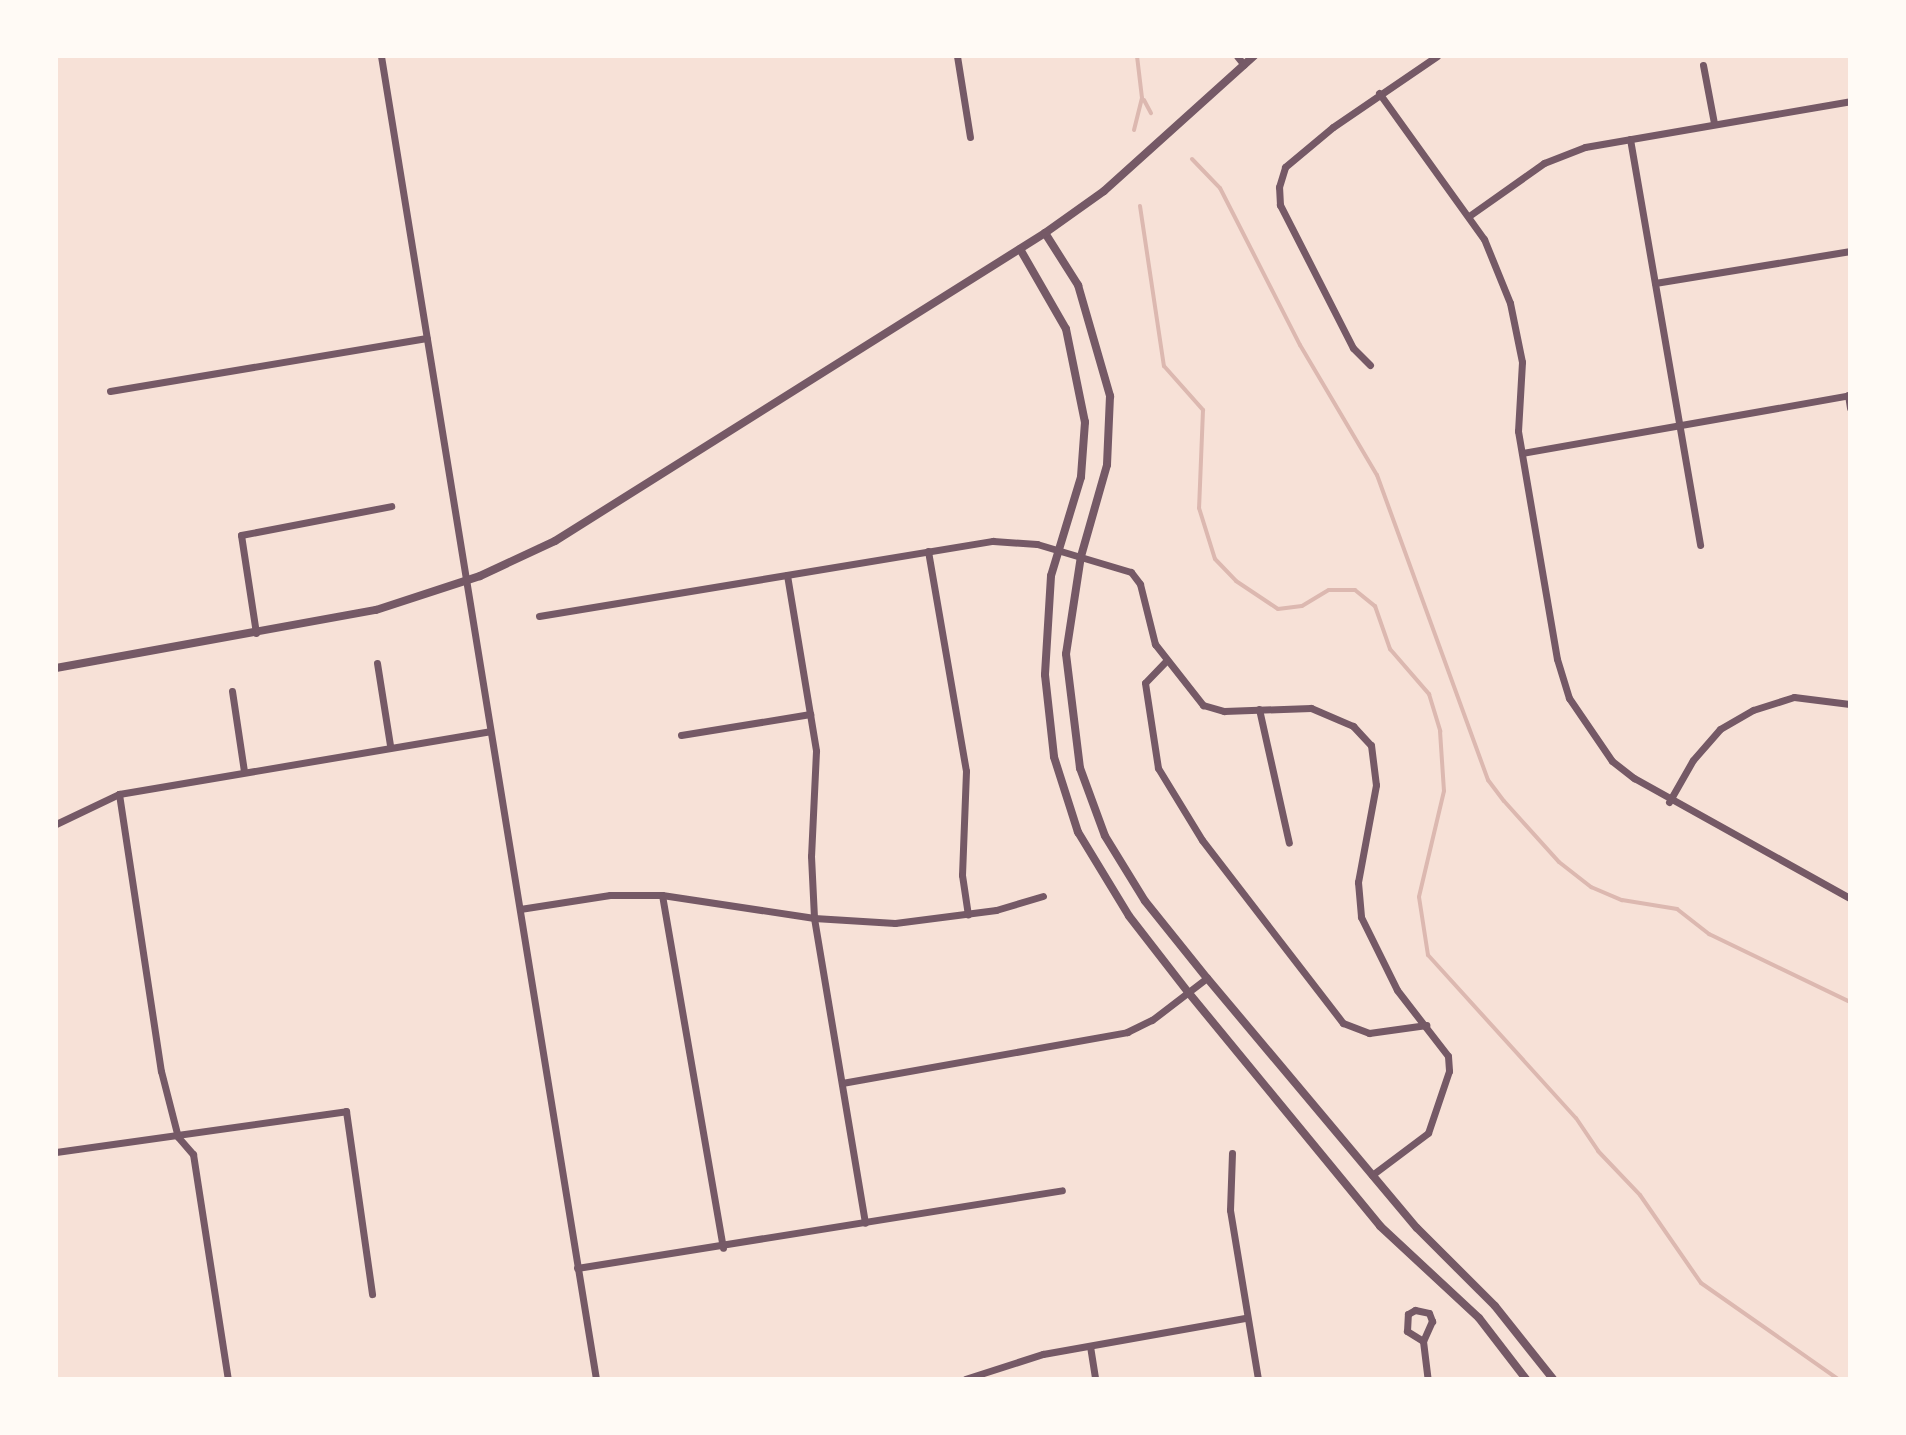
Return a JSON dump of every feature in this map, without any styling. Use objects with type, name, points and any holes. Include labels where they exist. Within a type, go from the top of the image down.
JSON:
[{"type":"street","points":[[381,56],[596,1379]]},
{"type":"street","points":[[957,56],[970,137]]},
{"type":"street","points":[[1237,56],[1244,65]]},
{"type":"street","points":[[56,668],[376,610],[468,580],[592,520],[1045,233],[1104,191],[1254,56]]},
{"type":"street","points":[[1370,365],[1353,348],[1280,205],[1283,174],[1379,93],[1437,56]]},
{"type":"street","points":[[1703,65],[1714,123]]},
{"type":"street","points":[[1379,93],[1469,216],[1493,258],[1515,323],[1522,362],[1517,413],[1522,453],[1557,659],[1569,698],[1612,761],[1669,802],[1850,898]]},
{"type":"street","points":[[1469,216],[1544,163],[1585,147],[1850,101]]},
{"type":"street","points":[[1630,139],[1700,545]]},
{"type":"street","points":[[1045,233],[1078,285],[1110,396],[1107,465],[1081,556],[1066,654],[1080,768],[1105,836],[1124,869],[1207,978],[1372,1175],[1495,1306],[1553,1379]]},
{"type":"street","points":[[1020,249],[1066,329],[1081,391],[1081,477],[1057,550],[1045,675],[1063,792],[1097,868],[1188,992],[1380,1226],[1479,1318],[1526,1379]]},
{"type":"street","points":[[1655,283],[1850,251]]},
{"type":"street","points":[[110,391],[427,338]]},
{"type":"street","points":[[1522,453],[1849,395],[1850,408]]},
{"type":"street","points":[[256,633],[241,535],[391,506]]},
{"type":"street","points":[[539,616],[928,551],[1013,540],[1081,556],[1136,578],[1155,644],[1203,705],[1224,711],[1311,708],[1353,726],[1371,745],[1376,785],[1358,882],[1361,917],[1397,990],[1448,1056],[1449,1071],[1428,1133],[1372,1175]]},
{"type":"street","points":[[928,551],[966,771],[962,875],[968,915]]},
{"type":"street","points":[[787,575],[818,782],[811,856],[814,918],[865,1223]]},
{"type":"street","points":[[1166,661],[1145,683],[1158,768],[1202,840],[1343,1023],[1369,1033],[1426,1025]]},
{"type":"street","points":[[377,663],[390,745]]},
{"type":"street","points":[[232,691],[244,771]]},
{"type":"street","points":[[1669,802],[1693,760],[1720,729],[1753,710],[1794,697],[1850,704]]},
{"type":"street","points":[[1259,709],[1289,843]]},
{"type":"street","points":[[681,735],[810,714]]},
{"type":"street","points":[[56,824],[119,794],[390,745],[490,731]]},
{"type":"street","points":[[119,794],[161,1071],[178,1137],[193,1154],[228,1379]]},
{"type":"street","points":[[520,909],[610,895],[662,895],[814,918],[895,923],[968,915],[1043,896]]},
{"type":"street","points":[[662,895],[723,1248]]},
{"type":"street","points":[[842,1083],[1094,1041],[1152,1020],[1207,978]]},
{"type":"street","points":[[56,1152],[346,1111],[372,1294]]},
{"type":"street","points":[[1232,1153],[1230,1210],[1245,1318],[1258,1379]]},
{"type":"street","points":[[577,1268],[723,1248],[1062,1190]]},
{"type":"street","points":[[1423,1341],[1407,1331],[1408,1314],[1415,1310],[1429,1313],[1432,1321],[1423,1341],[1428,1379]]},
{"type":"street","points":[[965,1379],[1043,1354],[1245,1318]]},
{"type":"street","points":[[1090,1346],[1095,1379]]},
{"type":"waterway","points":[[1134,130],[1142,98],[1137,56]]},
{"type":"waterway","points":[[1144,100],[1151,113]]},
{"type":"waterway","points":[[1192,159],[1220,188],[1300,345],[1377,475],[1488,780],[1504,801],[1559,862],[1591,887],[1622,900],[1677,909],[1709,934],[1850,1002]]},
{"type":"waterway","points":[[1140,206],[1164,366],[1203,410],[1199,508],[1215,559],[1236,581],[1278,609],[1302,606],[1329,590],[1355,590],[1375,606],[1390,649],[1429,694],[1440,731],[1444,791],[1419,897],[1428,955],[1576,1118],[1598,1151],[1640,1195],[1701,1283],[1838,1379]]}]
